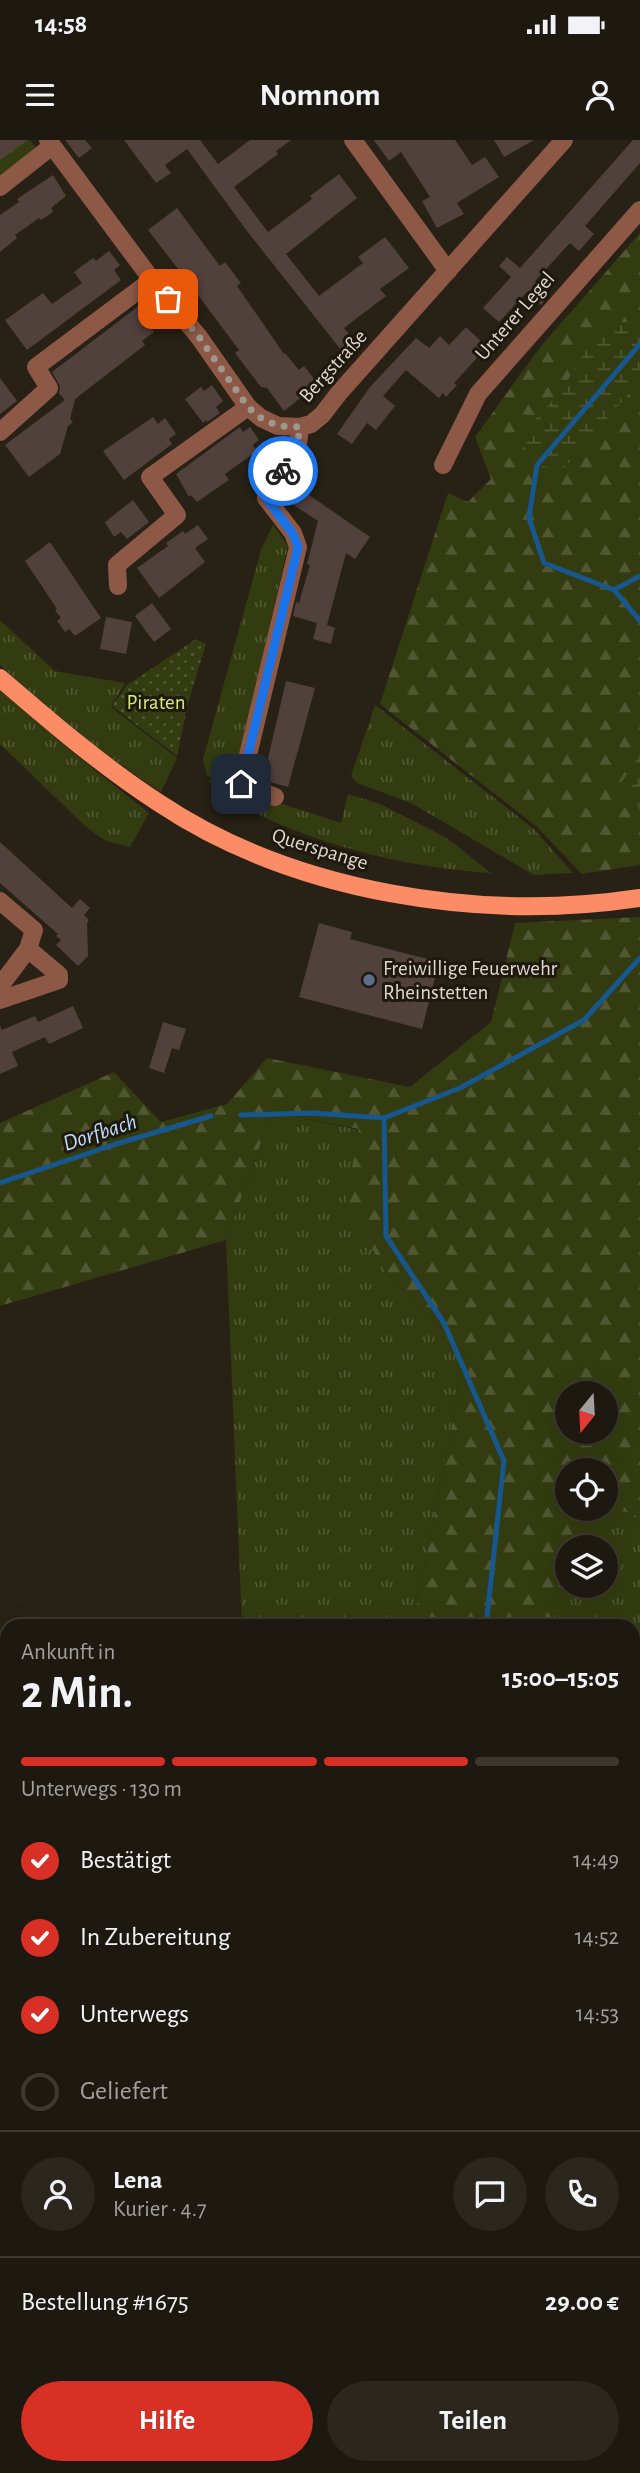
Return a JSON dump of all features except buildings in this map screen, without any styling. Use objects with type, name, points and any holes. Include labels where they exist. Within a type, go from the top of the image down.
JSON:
[{"type":"main road","name":"Querspange","points":[[0,678],[71,740],[160,804],[250,851],[326,879],[398,894],[471,903],[548,905],[640,898]]},
{"type":"street","points":[[353,140],[448,271]]},
{"type":"street","name":"Bergstraße","points":[[275,797],[241,784],[298,547],[293,534],[266,498],[268,491],[296,453],[300,427],[311,424],[322,415],[564,140]]},
{"type":"street","points":[[0,187],[50,143],[152,280],[199,337],[248,407],[261,418],[278,426],[300,427]]},
{"type":"street","name":"Unterer Legel","points":[[443,465],[478,394],[640,210]]},
{"type":"street","points":[[0,432],[49,388],[36,367],[152,280]]},
{"type":"street","points":[[118,586],[117,565],[177,515],[150,477],[248,407]]},
{"type":"street","points":[[0,901],[34,930],[28,949],[0,986]]},
{"type":"street","points":[[0,999],[59,980],[59,975],[28,949]]},
{"type":"green space","points":[[0,140],[30,140],[40,153],[0,184]]},
{"type":"green space","points":[[640,233],[640,865],[582,874],[537,827],[380,704],[448,493],[468,502],[491,479],[475,437],[541,346]]},
{"type":"green space","points":[[626,322],[640,326],[640,381],[565,467],[547,467],[536,462],[518,437],[559,394],[602,325]]},
{"type":"green space","points":[[273,525],[288,546],[233,785],[207,776],[203,759],[261,550]]},
{"type":"green space","points":[[0,620],[55,671],[125,683],[111,707],[177,758],[161,792],[77,732],[0,665]]},
{"type":"green space","name":"Piraten","points":[[196,639],[206,644],[188,703],[177,756],[112,706],[127,685]]},
{"type":"green space","points":[[0,689],[65,746],[149,813],[130,847],[106,841],[85,826],[0,744]]},
{"type":"green space","points":[[375,705],[534,829],[573,873],[534,875],[411,803],[357,783],[351,776]]},
{"type":"green space","points":[[640,755],[640,810],[620,784]]},
{"type":"green space","points":[[206,779],[341,823],[348,794],[380,804],[447,838],[491,873],[427,866],[326,842],[264,817],[232,800]]},
{"type":"green space","points":[[640,917],[640,1517],[623,1511],[618,1514],[618,1458],[555,1458],[555,1521],[605,1521],[580,1535],[555,1535],[555,1597],[550,1619],[414,1619],[466,1353],[385,1272],[346,1200],[359,1129],[272,1112],[226,1240],[0,1306],[0,1123],[114,1072],[161,1122],[227,1104],[267,1058],[410,1087],[491,1022],[515,923]]},
{"type":"green space","points":[[272,1112],[360,1130],[385,1272],[466,1353],[414,1619],[242,1619],[226,1240]]},
{"type":"green space","points":[[623,1511],[640,1517],[640,1619],[550,1619],[555,1597],[618,1598],[618,1535],[580,1535],[605,1521],[618,1521],[618,1514]]},
{"type":"waterway","points":[[640,344],[537,465],[529,518],[544,563],[614,590],[640,621]]},
{"type":"waterway","points":[[614,590],[640,576]]},
{"type":"waterway","points":[[241,1115],[312,1113],[384,1118],[460,1088],[584,1020],[640,958]]},
{"type":"waterway","name":"Dorfbach","points":[[0,1183],[211,1116]]},
{"type":"waterway","points":[[384,1118],[386,1236],[444,1323],[504,1461],[487,1619]]},
{"type":"way so far","points":[[168,299],[199,337],[248,407],[261,418],[278,426],[300,427],[300,441],[296,453],[283,471]]},
{"type":"place","name":"Freiwillige Feuerwehr Rheinstetten","points":[[369,980]]},
{"type":"route","points":[[241,784],[298,547],[293,534],[266,498],[283,471]]}]
